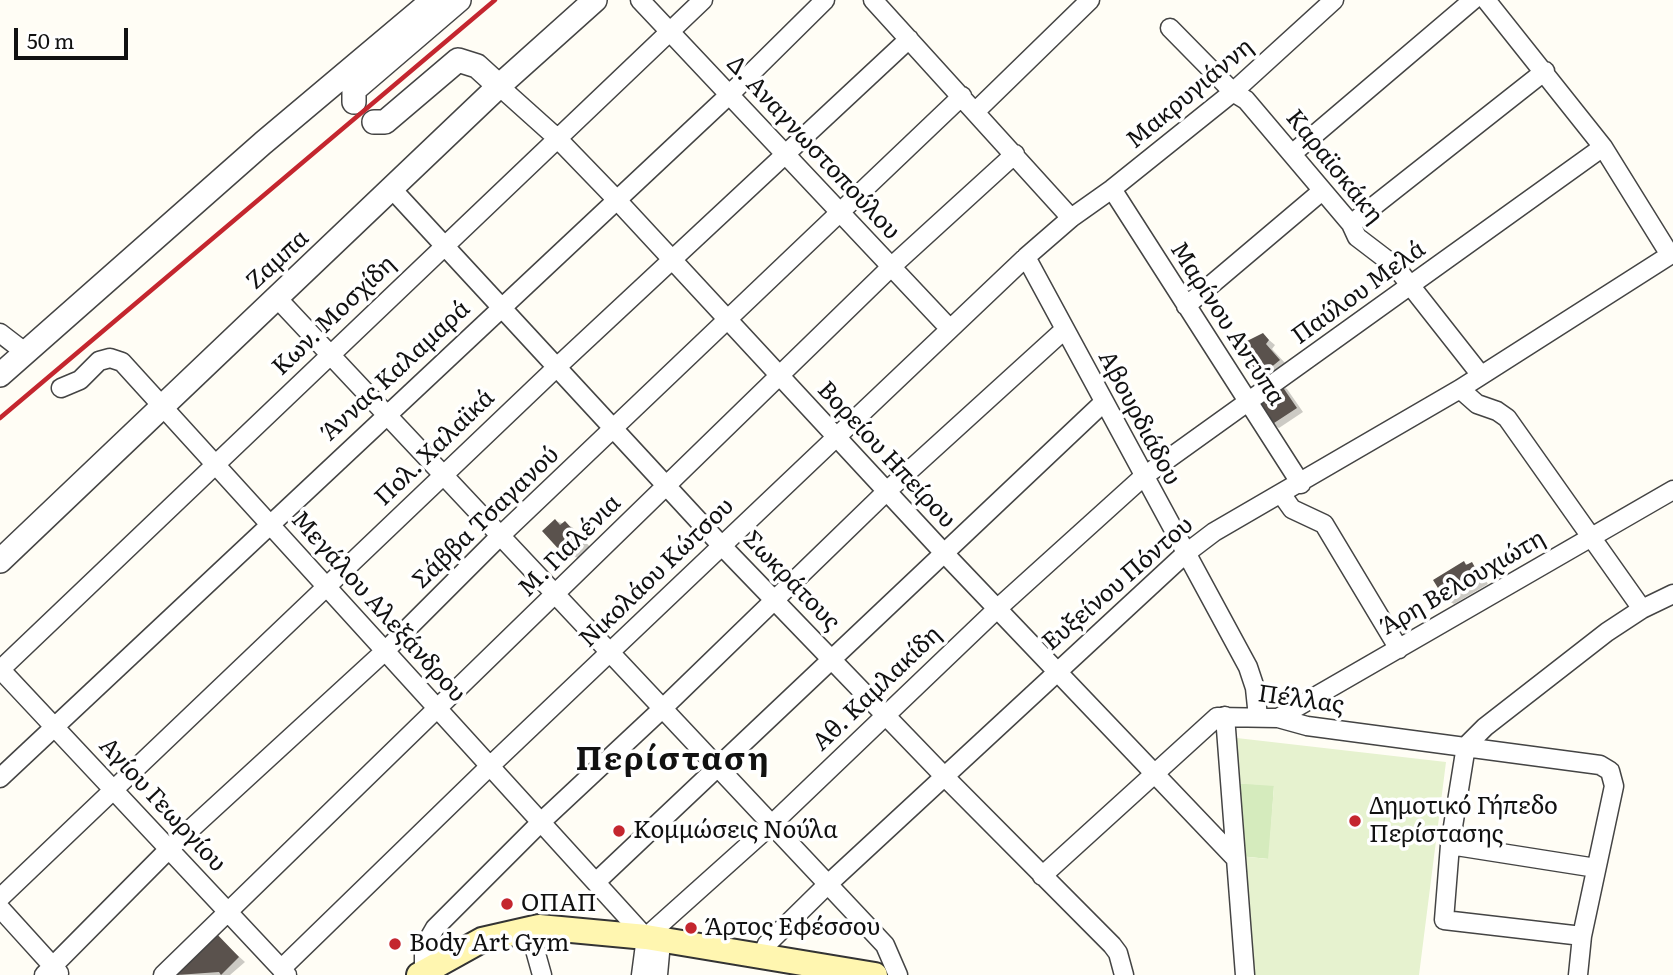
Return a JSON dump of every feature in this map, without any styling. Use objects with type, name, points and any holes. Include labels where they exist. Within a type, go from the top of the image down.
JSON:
[{"type":"main road","points":[[422,973],[482,940],[520,930],[561,928],[650,958],[762,955],[875,975]]},
{"type":"main road","points":[[451,975],[485,955],[531,941],[796,975]]},
{"type":"street","points":[[0,374],[263,143],[433,0]]},
{"type":"street","points":[[354,102],[354,90],[459,0]]},
{"type":"street","name":"Ζαμπα","points":[[0,561],[499,86],[595,0]]},
{"type":"street","name":"Δ. Αναγνωστοπούλου","points":[[640,0],[950,329]]},
{"type":"street","name":"Κων. Μοσχίδη","points":[[0,669],[703,0]]},
{"type":"street","name":"Άννας Καλαμαρά","points":[[0,778],[384,415],[729,95],[825,0]]},
{"type":"street","points":[[873,0],[1071,218]]},
{"type":"street","points":[[976,111],[1090,0]]},
{"type":"street","name":"Μακρυγιάννη","points":[[1071,218],[1112,189],[1233,92],[1334,0]]},
{"type":"street","points":[[1293,153],[1473,0]]},
{"type":"street","points":[[1486,0],[1603,147]]},
{"type":"street","name":"Καραϊσκάκη","points":[[1170,28],[1233,92],[1247,100],[1351,224],[1357,237],[1395,265],[1480,374]]},
{"type":"street","name":"Πολ. Χαλαϊκά","points":[[0,898],[558,366],[909,39]]},
{"type":"street","points":[[374,122],[385,122],[457,60],[477,66],[499,86]]},
{"type":"street","points":[[1351,224],[1545,71]]},
{"type":"street","name":"Βορείου Ηπείρου","points":[[499,86],[557,138],[616,199],[944,553],[1236,859]]},
{"type":"street","name":"Σάββα Τσαγανού","points":[[53,972],[169,849],[385,650],[499,537],[843,213],[962,96]]},
{"type":"street","name":"Ευξείνου Πόντου","points":[[762,955],[767,944],[826,886],[1185,554],[1214,532],[1301,484],[1460,389],[1670,255],[1603,147]]},
{"type":"street","name":"Παύλου Μελά","points":[[1143,477],[1603,147]]},
{"type":"street","name":"Μ. Γιαλένια","points":[[163,975],[891,267],[1015,154]]},
{"type":"street","name":"Σωκράτους","points":[[392,189],[721,545],[1112,945],[1118,953],[1124,975]]},
{"type":"street","name":"Μαρίνου Αντύπα","points":[[1112,189],[1301,484]]},
{"type":"street","points":[[1186,306],[1322,191]]},
{"type":"street","name":"Νικολάου Κώτσου","points":[[284,972],[490,766],[836,436],[1071,218]]},
{"type":"street","name":"Αβουρδιάδου","points":[[1026,257],[1248,667],[1255,688],[1258,717]]},
{"type":"street","points":[[276,297],[826,886],[885,945],[898,975]]},
{"type":"street","points":[[422,973],[424,947],[435,928],[541,822],[888,491],[1064,330]]},
{"type":"street","points":[[0,333],[26,352]]},
{"type":"street","name":"Μεγάλου Αλεξάνδρου","points":[[61,388],[80,380],[100,361],[110,358],[121,362],[596,882],[650,958]]},
{"type":"street","points":[[1460,389],[1477,404],[1497,411],[1507,418],[1642,609]]},
{"type":"street","points":[[596,882],[1104,402]]},
{"type":"street","name":"Αθ. Καμλακίδη","points":[[650,958],[771,825],[998,607],[1143,477]]},
{"type":"street","name":"Άρη Βελουχιώτη","points":[[1278,718],[1673,491]]},
{"type":"street","points":[[1282,495],[1292,509],[1324,524],[1399,649]]},
{"type":"street","points":[[1582,936],[1447,923],[1443,916],[1450,845],[1466,746],[1558,669],[1642,609],[1673,594]]},
{"type":"street","name":"Αγίου Γεωργίου","points":[[0,669],[284,972]]},
{"type":"street","points":[[1225,716],[1245,975]]},
{"type":"street","name":"Πέλλας","points":[[1042,876],[1210,722],[1225,716],[1278,718],[1307,726],[1600,765],[1610,771],[1614,786],[1596,868]]},
{"type":"street","points":[[1450,845],[1596,868],[1582,936],[1578,975]]},
{"type":"street","points":[[0,908],[53,972]]},
{"type":"street","points":[[536,950],[542,975]]},
{"type":"green space","name":"Δημοτικό Γήπεδο Περίστασης","points":[[1228,737],[1446,762],[1419,975],[1252,975],[1239,856],[1268,859],[1274,786],[1232,783]]},
{"type":"green space","points":[[1232,783],[1274,785],[1269,859],[1239,856]]},
{"type":"building","points":[[1263,333],[1269,340],[1266,344],[1280,360],[1259,377],[1238,352],[1244,348],[1241,344]]},
{"type":"building","points":[[1280,383],[1297,408],[1271,425],[1254,400]]},
{"type":"building","points":[[555,519],[560,525],[565,521],[585,543],[573,557],[567,550],[563,554],[542,531]]},
{"type":"building","points":[[1464,561],[1466,565],[1472,562],[1482,580],[1446,601],[1433,580]]},
{"type":"building","points":[[213,930],[239,957],[221,975],[219,972],[177,975],[192,960],[187,955]]},
{"type":"railway","points":[[0,418],[495,0]]},
{"type":"place","name":"Δημοτικό Γήπεδο Περίστασης","points":[[1355,821]]},
{"type":"place","name":"Κομμώσεις Νούλα","points":[[619,831]]},
{"type":"place","name":"ΟΠΑΠ","points":[[507,904]]},
{"type":"place","name":"Άρτος Εφέσσου","points":[[691,928]]},
{"type":"place","name":"Body Art Gym","points":[[395,944]]},
{"type":"district","name":"Περίσταση","points":[[673,761]]}]
